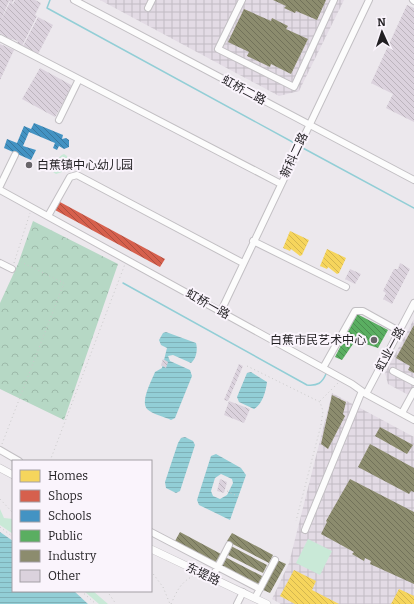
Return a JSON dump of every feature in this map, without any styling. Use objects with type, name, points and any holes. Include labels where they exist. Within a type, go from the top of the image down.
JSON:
[{"type":"main road","points":[[0,468],[12,474]]},
{"type":"main road","name":"东堤路","points":[[152,549],[267,604]]},
{"type":"street","name":"虹桥二路","points":[[74,0],[414,180]]},
{"type":"street","points":[[148,8],[152,0]]},
{"type":"street","points":[[242,0],[218,49],[294,87],[334,0]]},
{"type":"street","name":"新科二路","points":[[221,311],[369,0]]},
{"type":"street","points":[[0,38],[281,184]]},
{"type":"street","points":[[59,120],[79,79]]},
{"type":"street","points":[[0,186],[15,155]]},
{"type":"street","points":[[48,216],[69,179],[72,176],[77,175],[243,263]]},
{"type":"street","name":"虹桥一路","points":[[0,190],[221,311],[414,420]]},
{"type":"street","points":[[253,242],[346,287]]},
{"type":"street","points":[[0,263],[12,269]]},
{"type":"street","name":"虹业一路","points":[[305,530],[364,392],[414,303]]},
{"type":"street","points":[[323,368],[355,311],[363,311],[399,331]]},
{"type":"street","points":[[393,371],[414,382]]},
{"type":"street","points":[[402,413],[414,391]]},
{"type":"street","points":[[0,449],[17,460]]},
{"type":"street","points":[[152,533],[260,589]]},
{"type":"street","points":[[212,578],[229,545]]},
{"type":"street","points":[[255,598],[274,560]]},
{"type":"street","points":[[237,604],[243,592]]},
{"type":"path","points":[[12,269],[32,208]]},
{"type":"path","points":[[50,460],[127,260]]},
{"type":"path","points":[[0,449],[64,283],[21,262]]},
{"type":"path","points":[[246,366],[320,402],[323,411],[321,425],[296,521]]},
{"type":"path","points":[[320,402],[341,378]]},
{"type":"path","points":[[227,492],[241,498]]},
{"type":"path","points":[[0,499],[12,512]]},
{"type":"path","points":[[0,527],[12,536]]},
{"type":"path","points":[[152,572],[163,586],[170,604]]},
{"type":"path","points":[[170,604],[178,587],[194,576]]},
{"type":"path","points":[[82,592],[96,604]]},
{"type":"path","points":[[107,592],[116,604]]},
{"type":"shaded area","points":[[100,0],[344,0],[299,91],[279,96]]},
{"type":"shaded area","points":[[414,319],[414,398],[388,384],[385,373]]},
{"type":"shaded area","points":[[332,393],[414,437],[414,604],[281,604],[272,599],[289,563]]},
{"type":"green space","points":[[64,154],[67,156],[68,160],[62,172],[56,174],[53,172],[55,164]]},
{"type":"green space","points":[[33,221],[118,264],[64,420],[0,389],[0,303],[18,264]]},
{"type":"green space","points":[[0,509],[4,518],[12,519],[12,533],[0,525]]},
{"type":"green space","points":[[308,539],[332,551],[320,575],[296,563]]},
{"type":"green space","points":[[85,592],[94,592],[108,604],[99,604]]},
{"type":"water","points":[[166,332],[196,343],[197,349],[195,357],[191,363],[173,355],[168,356],[170,361],[190,370],[192,376],[175,418],[171,420],[149,411],[145,405],[147,390],[155,372],[162,368],[167,348],[161,345],[159,340],[163,333]]},
{"type":"water","points":[[251,372],[267,382],[265,393],[257,407],[254,409],[239,402],[237,397],[247,373]]},
{"type":"water","points":[[185,437],[193,441],[195,445],[180,491],[176,493],[166,488],[165,482],[178,443],[181,438]]},
{"type":"water","points":[[216,454],[241,468],[246,475],[230,520],[199,505],[197,500],[211,456]],"holes":[[[221,474],[232,479],[233,483],[227,495],[220,499],[213,496],[211,491],[215,478]]]},
{"type":"water","points":[[0,532],[12,540],[12,592],[75,592],[88,604],[0,604]]},
{"type":"building: Homes","points":[[290,231],[309,240],[302,255],[300,256],[291,249],[290,251],[283,248]]},
{"type":"building: Homes","points":[[327,249],[346,258],[339,273],[337,274],[328,267],[327,269],[320,266]]},
{"type":"building: Homes","points":[[294,570],[316,581],[312,590],[339,604],[295,604],[280,596]]},
{"type":"building: Homes","points":[[399,589],[414,596],[414,604],[391,604]]},
{"type":"building: Shops","points":[[60,202],[165,259],[160,267],[55,210]]},
{"type":"building: Schools","points":[[34,123],[63,135],[62,139],[66,138],[69,140],[69,147],[64,149],[59,146],[57,150],[53,148],[55,143],[29,132],[23,146],[36,150],[31,160],[4,148],[7,139],[17,143],[24,126],[31,129]]},
{"type":"building: Public","name":"白蕉市民艺术中心","points":[[357,314],[388,330],[378,348],[366,344],[366,336],[363,335],[357,344],[353,344],[342,360],[335,357]]},
{"type":"building: Industry","points":[[273,0],[326,0],[317,20],[296,11],[295,13],[284,8],[286,6]]},
{"type":"building: Industry","points":[[244,9],[271,21],[272,18],[288,26],[286,29],[308,39],[291,74],[271,64],[270,67],[247,56],[249,52],[228,42]]},
{"type":"building: Industry","points":[[414,325],[414,373],[408,370],[410,366],[396,358]]},
{"type":"building: Industry","points":[[332,395],[346,402],[343,414],[345,416],[328,449],[321,444]]},
{"type":"building: Industry","points":[[380,427],[413,445],[407,454],[375,436]]},
{"type":"building: Industry","points":[[370,444],[414,468],[414,492],[411,491],[409,494],[358,467]]},
{"type":"building: Industry","points":[[350,479],[414,512],[414,584],[370,564],[371,561],[365,558],[364,561],[352,554],[354,552],[321,534],[327,522],[326,521]]},
{"type":"building: Industry","points":[[180,532],[221,554],[215,563],[175,541]]},
{"type":"building: Industry","points":[[232,533],[273,555],[269,563],[227,541]]},
{"type":"building: Industry","points":[[231,546],[267,565],[263,573],[226,554]]},
{"type":"building: Industry","points":[[225,557],[264,577],[259,586],[221,566]]},
{"type":"building: Industry","points":[[277,560],[286,564],[270,593],[261,589]]},
{"type":"building: Other","points":[[0,0],[14,0],[12,3],[9,1],[1,20],[10,2],[13,4],[15,0],[35,0],[41,3],[35,15],[37,16],[22,46],[17,43],[18,41],[11,40],[0,33]]},
{"type":"building: Other","points":[[407,5],[414,8],[414,122],[386,108],[393,94],[371,83]]},
{"type":"building: Other","points":[[38,17],[53,25],[38,54],[23,46]]},
{"type":"building: Other","points":[[0,44],[14,50],[0,80]]},
{"type":"building: Other","points":[[40,68],[73,86],[55,117],[22,99]]},
{"type":"building: Other","points":[[400,263],[410,269],[392,304],[383,299],[386,293],[383,291],[394,269],[398,269]]},
{"type":"building: Other","points":[[350,269],[361,274],[355,284],[345,279]]},
{"type":"building: Other","points":[[163,359],[168,362],[166,368],[161,365]]},
{"type":"building: Other","points":[[239,364],[243,366],[228,401],[224,400]]},
{"type":"building: Other","points":[[229,401],[250,409],[244,423],[224,415]]},
{"type":"building: Other","points":[[220,479],[227,482],[224,493],[217,491]]},
{"type":"waterway","points":[[50,0],[47,8],[298,145]]},
{"type":"waterway","points":[[301,147],[414,208]]},
{"type":"waterway","points":[[123,283],[307,385],[319,383],[323,380],[326,374]]},
{"type":"place","name":"白蕉镇中心幼儿园","points":[[29,165]]},
{"type":"place","name":"白蕉市民艺术中心","points":[[374,340]]}]
